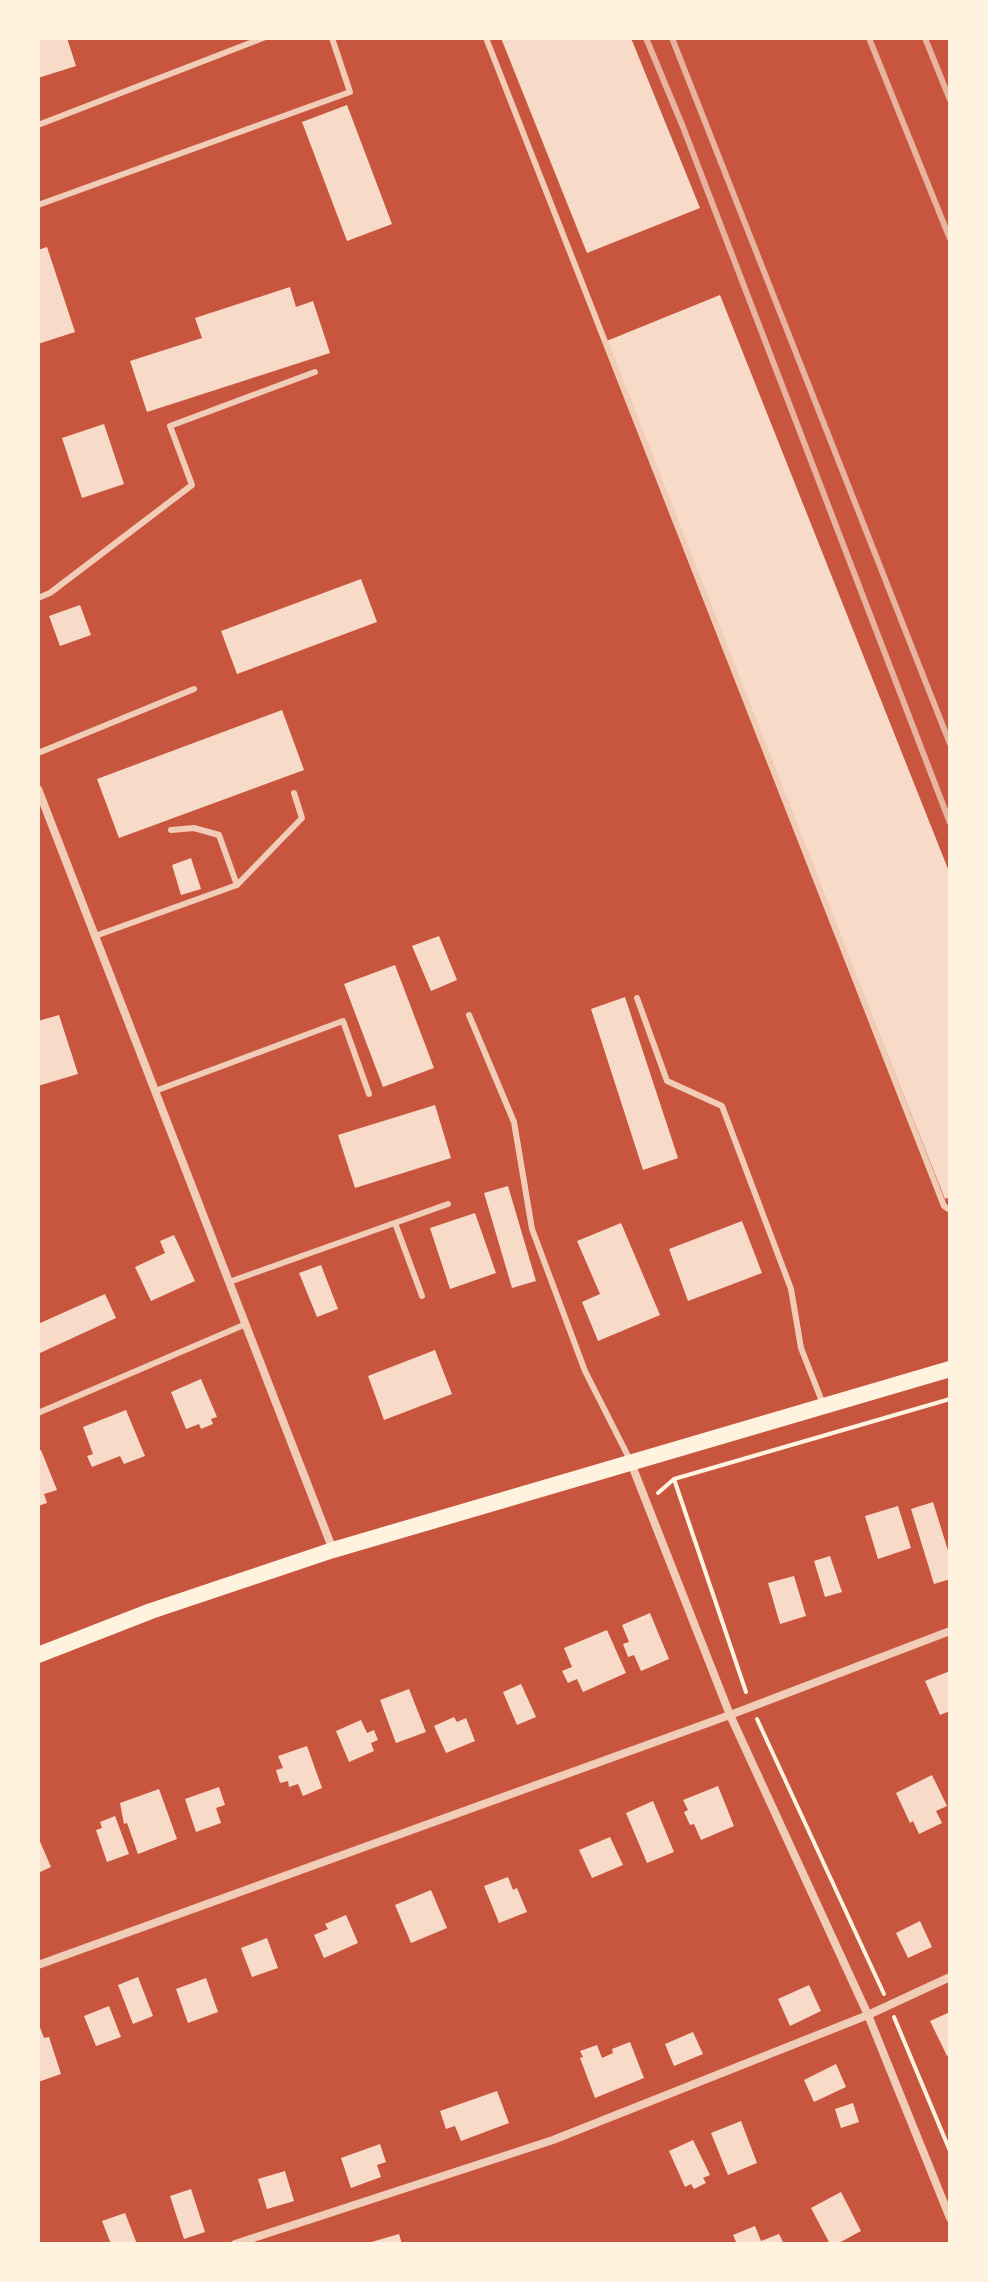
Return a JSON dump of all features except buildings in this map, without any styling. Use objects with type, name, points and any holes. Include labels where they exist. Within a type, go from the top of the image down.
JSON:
[{"type":"main road","points":[[38,1655],[151,1611],[333,1550],[950,1369]]},
{"type":"street","points":[[38,789],[333,1550]]},
{"type":"street","points":[[631,1462],[730,1715],[868,2015],[950,2218]]},
{"type":"street","points":[[38,1965],[730,1715],[950,1631]]},
{"type":"street","points":[[235,2244],[553,2140],[868,2015],[950,1977]]},
{"type":"lane","points":[[38,125],[263,38]]},
{"type":"lane","points":[[38,205],[350,92],[332,38]]},
{"type":"lane","points":[[486,38],[938,1192],[944,1206],[950,1210]]},
{"type":"lane","points":[[38,598],[50,593],[192,485],[170,426],[315,372]]},
{"type":"lane","points":[[38,753],[194,689]]},
{"type":"lane","points":[[95,936],[237,885],[302,818],[294,793]]},
{"type":"lane","points":[[171,830],[194,828],[219,835],[237,885]]},
{"type":"lane","points":[[637,998],[667,1081],[722,1106],[791,1289],[801,1348],[823,1406]]},
{"type":"lane","points":[[469,1015],[514,1122],[532,1229],[585,1371],[631,1462]]},
{"type":"lane","points":[[155,1091],[343,1021],[369,1094]]},
{"type":"lane","points":[[229,1282],[448,1204]]},
{"type":"lane","points":[[395,1223],[422,1296]]},
{"type":"lane","points":[[38,1413],[246,1324]]},
{"type":"path","points":[[647,1503],[674,1479],[950,1399]]},
{"type":"path","points":[[674,1479],[752,1706],[889,2005],[950,2151]]},
{"type":"railway","points":[[646,38],[950,823]]},
{"type":"railway","points":[[672,38],[950,744]]},
{"type":"railway","points":[[869,38],[950,239]]},
{"type":"railway","points":[[925,38],[950,100]]}]
